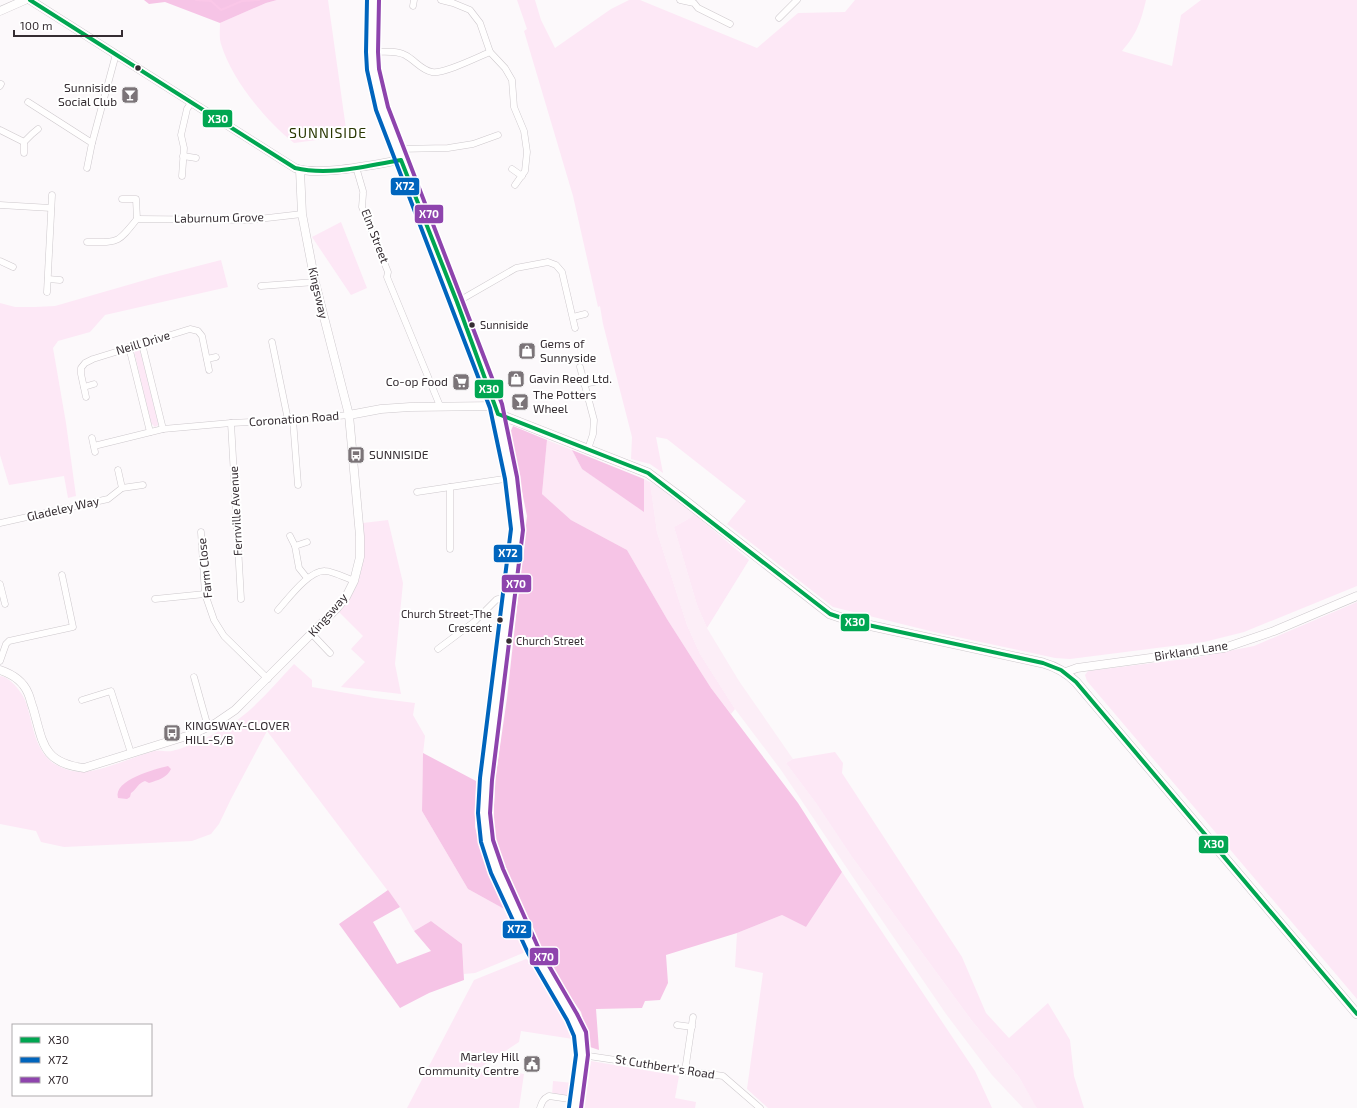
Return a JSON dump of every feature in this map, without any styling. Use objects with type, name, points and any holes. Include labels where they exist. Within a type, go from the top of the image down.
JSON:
[{"type":"highway","points":[[373,0],[373,70],[382,109],[497,410],[511,478],[517,529],[510,600],[486,779],[484,813],[487,841],[497,871],[533,950],[572,1017],[580,1034],[582,1054],[575,1104]]},
{"type":"main road","points":[[497,410],[636,468],[657,479],[830,614],[854,622],[1043,663],[1055,666],[1066,672],[1357,1014]]},
{"type":"street","points":[[0,11],[25,0]]},
{"type":"street","points":[[30,0],[287,164],[300,170],[311,172],[401,160]]},
{"type":"street","points":[[441,0],[470,10],[480,23],[490,52],[505,68],[512,80],[514,107],[524,131],[528,152],[525,171],[515,185]]},
{"type":"street","points":[[680,0],[695,2],[698,8],[730,24]]},
{"type":"street","points":[[779,18],[791,7],[794,1]]},
{"type":"street","points":[[372,52],[401,53],[420,67],[432,72],[441,72],[490,52]]},
{"type":"street","points":[[87,168],[92,143],[116,54]]},
{"type":"street","points":[[28,102],[92,143]]},
{"type":"street","points":[[182,176],[184,148],[181,135],[187,109],[191,103]]},
{"type":"street","points":[[24,153],[24,142],[38,129]]},
{"type":"street","points":[[0,130],[24,142]]},
{"type":"street","points":[[397,149],[454,147],[473,144],[498,135]]},
{"type":"street","points":[[183,156],[196,158]]},
{"type":"street","name":"Elm Street","points":[[356,167],[363,192],[362,206],[388,272],[387,277],[440,406]]},
{"type":"street","points":[[512,169],[522,176]]},
{"type":"street","name":"Kingsway","points":[[0,670],[17,679],[28,692],[41,740],[49,752],[61,762],[84,768],[193,734],[216,723],[235,710],[268,679],[346,597],[354,581],[360,557],[360,536],[349,415],[315,282],[302,214],[300,170]]},
{"type":"street","points":[[47,292],[52,196]]},
{"type":"street","points":[[88,242],[110,242],[118,240],[137,219],[136,199],[122,199]]},
{"type":"street","points":[[0,206],[51,208]]},
{"type":"street","name":"Laburnum Grove","points":[[137,219],[250,220],[302,214]]},
{"type":"street","points":[[0,261],[13,268]]},
{"type":"street","points":[[456,302],[516,268],[548,262],[556,265],[562,272],[575,328]]},
{"type":"street","points":[[48,279],[60,280]]},
{"type":"street","points":[[261,286],[315,282]]},
{"type":"street","points":[[573,317],[585,314]]},
{"type":"street","name":"Neill Drive","points":[[86,397],[81,368],[85,363],[129,347],[190,329],[198,331],[202,336],[209,370]]},
{"type":"street","points":[[272,342],[291,420],[298,485]]},
{"type":"street","points":[[142,344],[163,429]]},
{"type":"street","points":[[129,347],[150,432]]},
{"type":"street","points":[[207,359],[216,356]]},
{"type":"street","points":[[580,368],[594,420],[593,434],[588,449]]},
{"type":"street","points":[[584,384],[598,380]]},
{"type":"street","points":[[84,387],[94,384]]},
{"type":"street","name":"Coronation Road","points":[[92,438],[94,449],[163,429],[349,415],[381,409],[440,406],[497,410]]},
{"type":"street","name":"Fernville Avenue","points":[[231,423],[241,599]]},
{"type":"street","points":[[118,470],[122,488]]},
{"type":"street","points":[[417,492],[511,478]]},
{"type":"street","name":"Gladeley Way","points":[[0,523],[108,499],[122,488],[143,485]]},
{"type":"street","points":[[450,488],[450,549]]},
{"type":"street","name":"Farm Close","points":[[201,532],[205,594],[214,620],[224,636],[268,679]]},
{"type":"street","points":[[290,536],[295,546],[298,568],[307,578]]},
{"type":"street","points":[[295,546],[307,542]]},
{"type":"street","points":[[278,610],[307,578],[316,573],[325,571],[354,581]]},
{"type":"street","points":[[0,661],[6,644],[9,642],[73,627],[62,575]]},
{"type":"street","points":[[0,584],[5,604]]},
{"type":"street","points":[[155,599],[205,594]]},
{"type":"street","name":"Birkland Lane","points":[[1066,672],[1077,668],[1224,648],[1274,631],[1357,596]]},
{"type":"street","points":[[438,649],[474,622],[496,600],[510,600]]},
{"type":"street","points":[[312,634],[330,652]]},
{"type":"street","points":[[194,677],[208,727]]},
{"type":"street","points":[[82,700],[111,691],[131,754]]},
{"type":"street","points":[[685,1071],[693,1017]]},
{"type":"street","points":[[678,1025],[692,1027]]},
{"type":"street","name":"St Cuthbert's Road","points":[[582,1054],[724,1076],[760,1108]]},
{"type":"street","points":[[540,1108],[545,1098],[549,1096],[575,1104]]},
{"type":"shaded area","points":[[144,0],[277,0],[266,3],[220,23],[165,2],[149,4]]},
{"type":"shaded area","points":[[277,0],[328,0],[347,136],[294,143],[261,111],[241,85],[226,58],[221,44],[220,23],[266,3]]},
{"type":"shaded area","points":[[517,0],[535,0],[541,20],[555,48],[611,9],[629,0],[640,0],[757,48],[798,13],[845,12],[855,0],[1146,0],[1138,27],[1122,51],[1172,66],[1181,15],[1201,0],[1357,0],[1357,586],[1244,632],[1204,642],[1070,659],[1055,658],[934,632],[833,607],[727,524],[746,501],[667,439],[656,437],[663,473],[650,464],[631,459],[632,437],[603,324],[600,306],[598,307],[573,196],[524,31],[527,29]]},
{"type":"shaded area","points":[[341,222],[367,288],[351,295],[312,237]]},
{"type":"shaded area","points":[[221,260],[228,287],[105,315],[90,332],[58,341],[53,348],[66,423],[76,496],[68,498],[64,476],[9,485],[0,455],[0,303],[15,307],[55,306]]},
{"type":"shaded area","points":[[138,348],[140,350],[158,423],[155,427],[151,423],[134,351]]},
{"type":"shaded area","points":[[513,426],[547,440],[542,494],[571,520],[627,550],[667,619],[711,688],[798,803],[842,872],[806,927],[782,915],[737,933],[666,955],[668,983],[660,1000],[645,1001],[642,1008],[596,1009],[599,1050],[590,1047],[581,1012],[547,962],[521,912],[504,875],[493,832],[495,781],[507,698],[527,516],[510,433]]},
{"type":"shaded area","points":[[547,440],[572,450],[582,469],[644,511],[644,479],[650,482],[657,532],[687,625],[700,654],[735,709],[731,714],[711,688],[667,619],[627,550],[571,520],[542,494]]},
{"type":"shaded area","points":[[572,450],[644,479],[644,512],[582,469]]},
{"type":"shaded area","points":[[650,482],[664,490],[694,514],[674,527],[697,605],[707,628],[739,681],[793,759],[786,763],[816,803],[852,857],[972,1021],[1019,1077],[1037,1108],[1023,1108],[992,1075],[946,1014],[781,770],[735,709],[700,654],[687,625],[657,532]]},
{"type":"shaded area","points":[[694,514],[749,560],[707,628],[697,605],[674,527]]},
{"type":"shaded area","points":[[388,520],[403,583],[395,664],[401,694],[341,687],[365,662],[351,649],[363,636],[339,612],[354,592],[361,570],[364,547],[363,523]]},
{"type":"shaded area","points":[[1357,602],[1357,999],[1087,681],[1085,675],[1088,671],[1193,658],[1254,646]]},
{"type":"shaded area","points":[[294,664],[312,680],[312,687],[415,703],[413,715],[425,736],[423,754],[422,811],[468,889],[506,910],[525,949],[523,953],[475,973],[464,974],[462,944],[431,921],[414,931],[400,907],[267,731],[219,824],[211,834],[192,841],[64,847],[41,842],[36,831],[0,824],[0,676],[11,681],[25,700],[34,734],[46,757],[59,767],[81,772],[99,769],[154,751],[170,751],[178,749],[191,745],[212,735],[243,716]]},
{"type":"shaded area","points":[[835,752],[843,763],[842,773],[962,957],[986,1013],[1009,1038],[1048,1003],[1070,1040],[1074,1076],[1084,1108],[1036,1107],[1019,1077],[972,1021],[852,857],[816,803],[786,763],[793,759]]},
{"type":"shaded area","points":[[423,753],[476,781],[475,827],[487,870],[506,910],[468,889],[422,811]]},
{"type":"shaded area","points":[[168,766],[171,769],[165,777],[149,783],[145,781],[143,782],[127,799],[118,798],[118,792],[128,781],[136,776]]},
{"type":"shaded area","points":[[842,872],[975,1071],[992,1108],[768,1108],[747,1089],[763,973],[735,967],[737,933],[782,915],[806,927]]},
{"type":"shaded area","points":[[388,890],[400,907],[373,922],[397,964],[431,951],[414,931],[431,921],[462,944],[464,980],[429,993],[400,1008],[339,924]]},
{"type":"shaded area","points":[[526,959],[531,962],[554,1000],[565,1019],[573,1039],[521,1031],[519,1042],[481,1067],[524,1074],[519,1108],[407,1108],[474,980]]},
{"type":"shaded area","points":[[591,1061],[679,1076],[675,1098],[696,1102],[695,1108],[584,1108]]},
{"type":"shaded area","points":[[553,1081],[573,1083],[571,1097],[552,1095]]},
{"type":"waterway","points":[[196,0],[211,1],[221,10],[242,1],[259,0]]},
{"type":"transit line","name":"X30","points":[[30,0],[295,168],[335,171],[401,160],[457,302],[498,414],[648,473],[830,614],[854,622],[1043,663],[1061,670],[1076,682],[1357,1014]]},
{"type":"transit line","name":"X72","points":[[367,0],[367,70],[376,110],[490,408],[505,479],[511,529],[480,778],[478,813],[481,842],[491,873],[528,953],[567,1020],[574,1036],[576,1055],[569,1107]]},
{"type":"transit line","name":"X70","points":[[379,0],[379,69],[388,107],[502,404],[517,477],[523,530],[492,780],[490,813],[493,840],[503,869],[538,947],[586,1032],[588,1055],[581,1108]]},
{"type":"place","name":"Sunniside Social Club","points":[[130,95]]},
{"type":"place","name":"Sunniside","points":[[472,325]]},
{"type":"place","name":"Gems of Sunnyside","points":[[527,351]]},
{"type":"place","name":"Gavin Reed Ltd.","points":[[516,379]]},
{"type":"place","name":"Co-op Food","points":[[461,382]]},
{"type":"place","name":"The Potters Wheel","points":[[520,402]]},
{"type":"place","name":"SUNNISIDE","points":[[356,455]]},
{"type":"place","name":"Church Street-The Crescent","points":[[500,620]]},
{"type":"place","name":"Church Street","points":[[509,641]]},
{"type":"place","name":"KINGSWAY-CLOVER HILL-S/B","points":[[172,733]]},
{"type":"place","name":"Marley Hill Community Centre","points":[[532,1064]]},
{"type":"district","name":"SUNNISIDE","points":[[328,133]]}]
